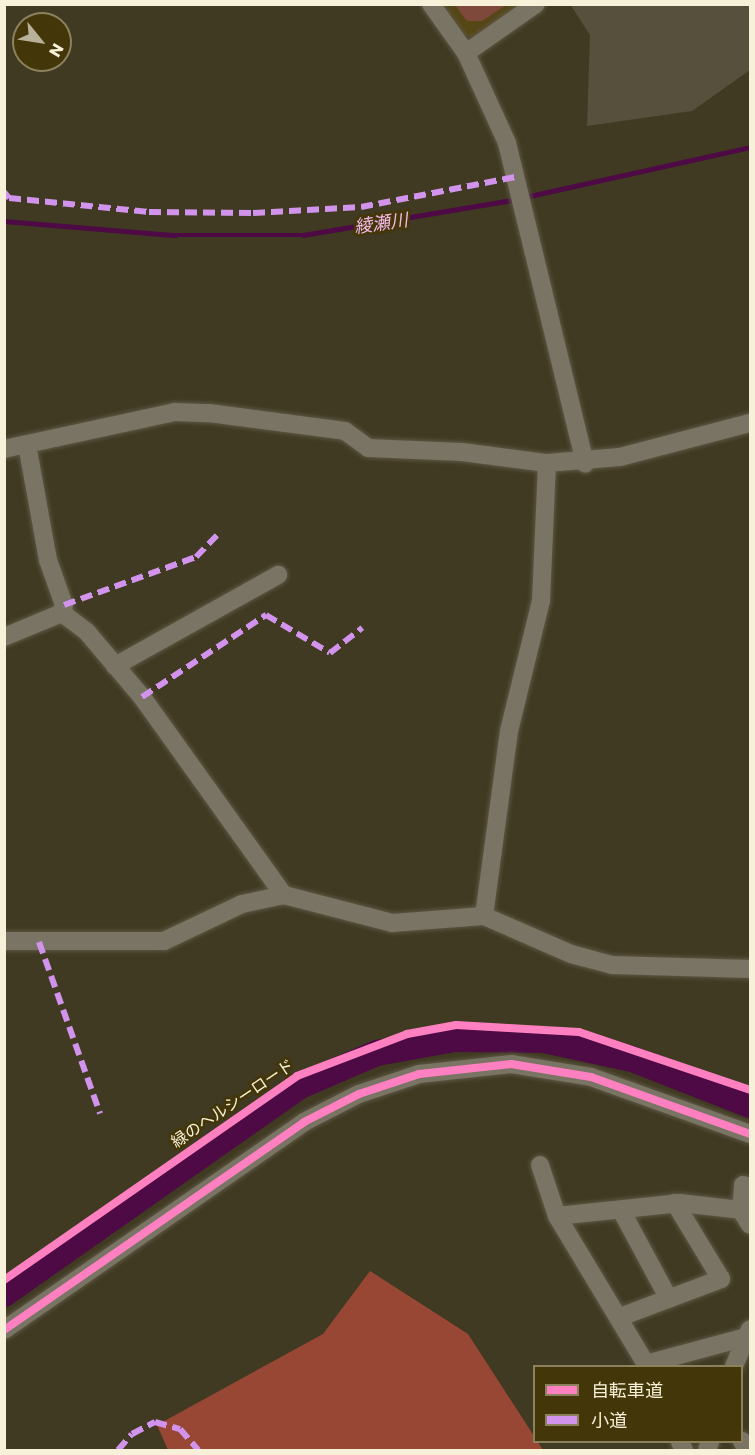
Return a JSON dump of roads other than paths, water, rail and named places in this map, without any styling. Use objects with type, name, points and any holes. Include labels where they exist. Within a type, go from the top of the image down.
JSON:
[{"type":"street","points":[[431,4],[466,53],[507,143],[585,464]]},
{"type":"street","points":[[466,53],[536,4]]},
{"type":"street","points":[[4,448],[27,445],[101,425],[175,412],[209,413],[345,431],[368,448],[462,452],[547,463],[585,464],[750,423]]},
{"type":"street","points":[[27,445],[62,613],[87,632],[116,666],[284,896]]},
{"type":"street","points":[[484,916],[509,731],[541,601],[547,463]]},
{"type":"street","points":[[116,666],[278,575]]},
{"type":"street","points":[[4,637],[62,613]]},
{"type":"street","points":[[4,941],[164,941],[242,904],[284,896],[392,923],[484,916],[571,954],[612,964],[750,969]]},
{"type":"street","points":[[4,1330],[304,1122],[360,1094],[419,1074],[511,1064],[591,1077],[750,1134]]},
{"type":"street","points":[[540,1165],[557,1216],[647,1365],[750,1332]]},
{"type":"street","points":[[557,1216],[675,1203],[746,1217],[743,1185],[750,1186]]},
{"type":"street","points":[[620,1317],[721,1279],[675,1203]]},
{"type":"street","points":[[621,1210],[669,1299]]},
{"type":"street","points":[[734,1365],[750,1332]]},
{"type":"waterway","name":"綾瀬川","points":[[525,197],[750,147]]},
{"type":"waterway","name":"綾瀬川","points":[[4,221],[175,235],[303,235],[517,199]]},
{"type":"waterway","points":[[4,1294],[300,1086],[377,1053],[455,1039],[544,1040],[632,1059],[750,1105]]}]
